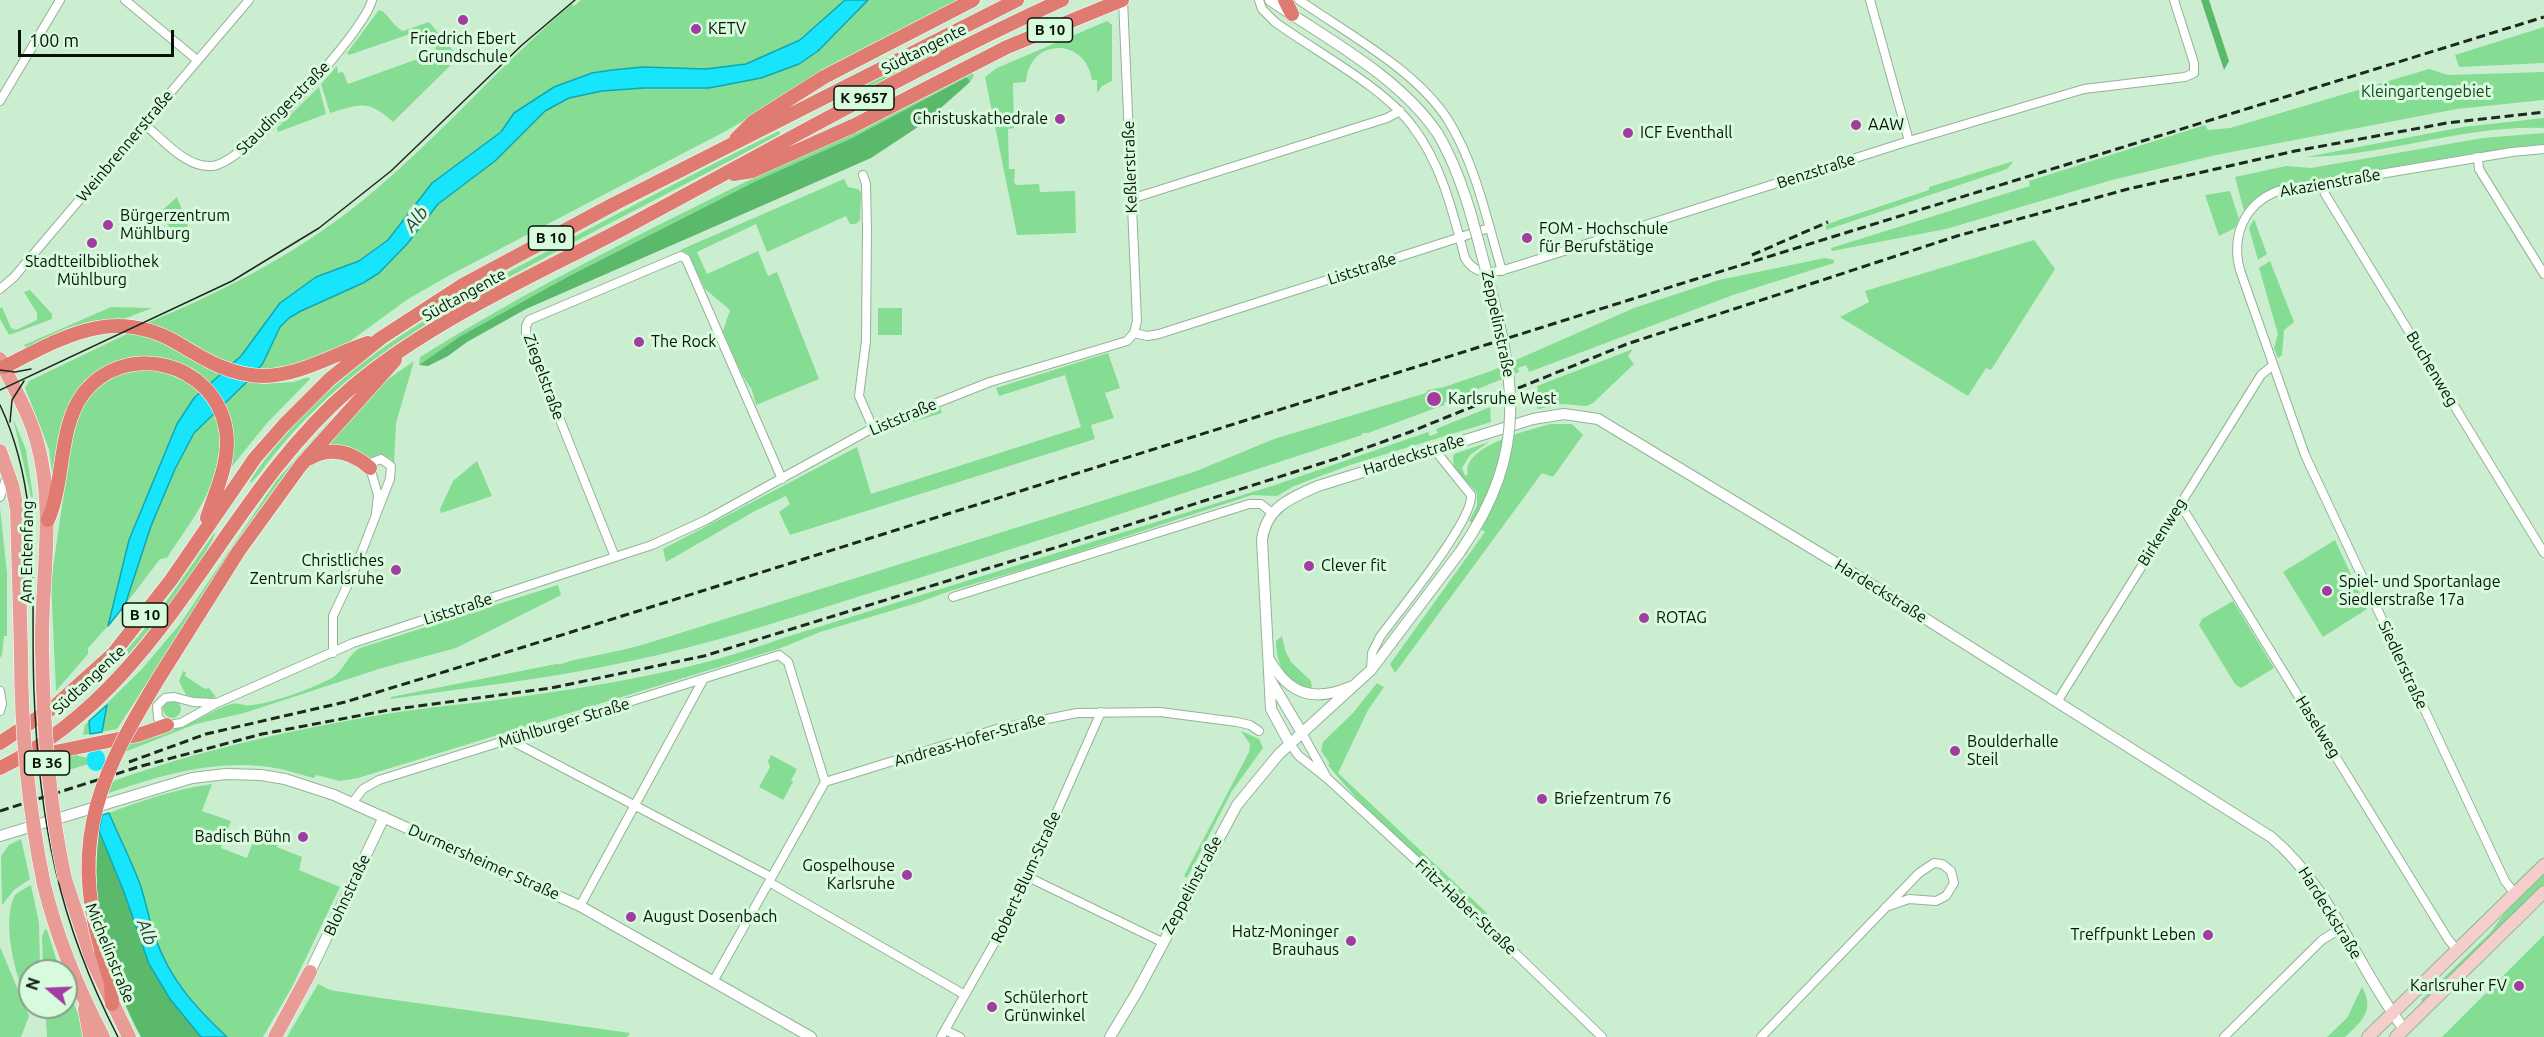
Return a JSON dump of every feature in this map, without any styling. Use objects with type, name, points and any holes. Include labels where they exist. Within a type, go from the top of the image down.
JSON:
[{"type":"highway","name":"B 10","points":[[727,148],[753,122],[814,83],[973,0]]},
{"type":"highway","name":"Südtangente","points":[[0,743],[54,707],[113,654],[146,614],[228,495],[284,425],[330,379],[381,338],[461,286],[614,204],[1017,0]]},
{"type":"highway","name":"Südtangente","points":[[6,764],[59,730],[115,682],[167,622],[245,508],[302,435],[351,387],[405,347],[454,318],[723,176],[797,133],[1008,25],[1062,0]]},
{"type":"highway","name":"B 10","points":[[723,176],[752,171],[854,126],[1001,49],[1123,0]]},
{"type":"highway","points":[[1285,0],[1292,14]]},
{"type":"highway","points":[[1,365],[87,329],[110,326],[145,329],[230,370],[263,376],[322,362],[341,352],[381,338]]},
{"type":"highway","points":[[112,1004],[111,983],[92,912],[89,859],[93,823],[103,782],[127,730],[238,552],[301,465],[405,347]]},
{"type":"highway","name":"B 10","points":[[48,520],[56,502],[71,418],[82,396],[99,379],[119,368],[139,362],[160,363],[184,372],[203,384],[218,406],[226,428],[225,464],[200,537]]},
{"type":"highway","points":[[301,465],[318,453],[339,452],[357,457],[370,468]]},
{"type":"highway","points":[[6,764],[138,735],[167,725]]},
{"type":"main road","name":"Am Entenfang","points":[[1,365],[22,402],[42,461],[48,520],[42,647],[45,748],[52,811],[65,879]]},
{"type":"main road","name":"Am Entenfang","points":[[3,460],[15,496],[18,527],[21,697],[28,793],[44,885],[60,940],[85,1001]]},
{"type":"main road","points":[[2368,1037],[2544,865]]},
{"type":"main road","name":"Michelinstraße","points":[[65,879],[88,951],[129,1037]]},
{"type":"main road","points":[[2403,1034],[2544,892]]},
{"type":"main road","points":[[278,1032],[310,972]]},
{"type":"main road","points":[[85,1001],[86,1022],[90,1037]]},
{"type":"main road","name":"B 36","points":[[85,1001],[104,1037]]},
{"type":"street","points":[[0,102],[60,0]]},
{"type":"street","points":[[125,0],[197,60]]},
{"type":"street","name":"Weinbrennerstraße","points":[[0,289],[22,268],[249,0]]},
{"type":"street","name":"Staudingerstraße","points":[[143,123],[190,162],[214,166],[230,160],[272,123],[316,77],[340,49],[368,10],[372,0]]},
{"type":"street","name":"Keßlerstraße","points":[[1123,0],[1137,321],[1134,333]]},
{"type":"street","points":[[1259,0],[1262,9],[1275,22],[1368,86],[1400,111],[1412,124],[1434,161],[1460,238]]},
{"type":"street","name":"Zeppelinstraße","points":[[1110,1037],[1237,805],[1268,766],[1371,670],[1473,533],[1495,492],[1510,432],[1510,379],[1502,331],[1482,254],[1448,152],[1430,123],[1412,101],[1370,68],[1270,0]]},
{"type":"street","name":"Zeppelinstraße","points":[[1280,0],[1292,14]]},
{"type":"street","name":"Zeppelinstraße","points":[[1299,0],[1389,62],[1438,108],[1463,148],[1502,271]]},
{"type":"street","points":[[1870,0],[1909,141]]},
{"type":"street","name":"Benzstraße","points":[[1460,238],[1465,258],[1473,267],[1485,273],[1502,271],[1909,141],[2084,89],[2185,77],[2194,73],[2194,63],[2174,0]]},
{"type":"street","points":[[1131,199],[1387,118],[1400,111]]},
{"type":"street","name":"Akazienstraße","points":[[2272,366],[2239,268],[2236,251],[2238,233],[2251,209],[2265,197],[2278,191],[2322,183],[2544,149]]},
{"type":"street","points":[[2478,158],[2480,169],[2544,274]]},
{"type":"street","points":[[863,175],[866,184],[867,218],[866,341],[859,396],[873,428]]},
{"type":"street","name":"Buchenweg","points":[[2322,183],[2325,194],[2544,553]]},
{"type":"street","name":"Liststraße","points":[[217,703],[193,702],[174,697],[165,698],[159,702],[157,711],[159,720],[167,725],[181,723],[217,703],[353,644],[652,545],[706,520],[873,428],[990,382],[1122,343],[1134,333],[1147,336],[1159,334],[1489,228]]},
{"type":"street","name":"Ziegelstraße","points":[[615,557],[526,334],[529,320],[681,256],[686,259],[782,479]]},
{"type":"street","name":"Birkenweg","points":[[2057,702],[2261,375],[2272,366]]},
{"type":"street","name":"Siedlerstraße","points":[[2272,366],[2305,455],[2328,505],[2505,881],[2515,894]]},
{"type":"street","name":"Hardeckstraße","points":[[1272,513],[1291,498],[1318,486],[1545,416],[1564,414],[1598,419],[1732,499],[2271,837],[2303,868],[2403,1034]]},
{"type":"street","points":[[1371,670],[1374,649],[1455,535],[1472,504],[1471,495],[1434,449]]},
{"type":"street","points":[[333,653],[333,616],[355,569],[376,513],[392,470],[389,463],[381,459],[372,462],[370,468],[378,495],[376,513]]},
{"type":"street","name":"Am Entenfang","points":[[0,496],[3,460]]},
{"type":"street","points":[[953,597],[1249,504],[1261,504],[1272,513],[1266,522],[1262,540],[1271,709],[1290,744]]},
{"type":"street","name":"Haselweg","points":[[2177,507],[2185,512],[2448,939],[2457,950]]},
{"type":"street","name":"Mühlburger Straße","points":[[352,803],[370,783],[703,680],[776,655],[783,656],[788,662],[825,782]]},
{"type":"street","points":[[1269,659],[1289,686],[1304,693],[1319,695],[1334,693],[1356,685]]},
{"type":"street","points":[[580,906],[703,680]]},
{"type":"street","points":[[1271,681],[1302,733]]},
{"type":"street","points":[[0,691],[2,704],[0,711]]},
{"type":"street","name":"Andreas-Hofer-Straße","points":[[825,782],[997,729],[1053,716],[1101,712],[1160,712],[1237,722],[1250,725],[1259,732]]},
{"type":"street","name":"Robert-Blum-Straße","points":[[943,1034],[996,940],[1028,877],[1101,712]]},
{"type":"street","name":"Fritz-Haber-Straße","points":[[1302,733],[1328,779]]},
{"type":"street","points":[[510,740],[636,804],[965,995]]},
{"type":"street","name":"Fritz-Haber-Straße","points":[[1290,744],[1299,756],[1328,779],[1485,924],[1602,1037]]},
{"type":"street","name":"Durmersheimer Straße","points":[[0,836],[132,794],[192,778],[226,774],[261,775],[310,786],[580,906],[811,1037]]},
{"type":"street","points":[[714,980],[825,782]]},
{"type":"street","name":"Blohnstraße","points":[[310,972],[384,817]]},
{"type":"street","points":[[1761,1037],[1886,907],[1927,866],[1934,863],[1942,864],[1952,871],[1954,883],[1946,896],[1936,901],[1909,899],[1886,907]]},
{"type":"street","points":[[1028,877],[1162,942]]},
{"type":"street","points":[[2223,1037],[2322,940],[2341,928]]},
{"type":"street","points":[[943,1034],[960,1037]]},
{"type":"green space","points":[[581,0],[960,0],[720,134],[450,275],[408,299],[338,350],[294,365],[276,367],[261,384],[294,382],[308,377],[310,379],[267,423],[229,470],[232,437],[234,437],[230,418],[219,432],[216,468],[205,499],[167,558],[160,559],[116,617],[88,648],[88,654],[56,691],[51,581],[72,438],[53,478],[49,449],[25,388],[29,381],[129,333],[148,337],[170,346],[177,334],[147,323],[208,296],[266,266],[348,212],[424,146],[546,27],[572,4],[574,6]]},
{"type":"green space","points":[[2201,0],[2209,0],[2229,61],[2224,70]]},
{"type":"green space","points":[[379,10],[403,31],[429,22],[457,55],[456,60],[393,122],[377,110],[363,106],[349,107],[330,113],[321,84],[337,66],[338,73],[343,72],[348,84],[437,52],[432,38],[424,40],[416,32],[349,55],[347,53]]},
{"type":"green space","points":[[1107,21],[1112,25],[1112,81],[1102,86],[1097,93],[1097,80],[1092,80],[1087,66],[1079,56],[1069,50],[1058,48],[1046,50],[1037,57],[1029,67],[1026,82],[1013,83],[1014,128],[1008,129],[1009,169],[1015,169],[1014,182],[1016,185],[1039,184],[1040,192],[1075,191],[1076,233],[1017,235],[985,77],[997,68]]},
{"type":"green space","name":"Kleingartengebiet","points":[[2544,27],[2544,63],[2459,67],[2455,55]]},
{"type":"green space","points":[[953,40],[956,42],[952,45],[843,103],[841,98]]},
{"type":"green space","name":"Kleingartengebiet","points":[[2429,69],[2448,75],[2544,72],[2544,100],[2457,109],[2216,155],[2112,180],[1946,229],[1832,251],[1831,248],[2030,186],[2029,181],[2205,125],[2208,130],[2230,128]]},
{"type":"green space","points":[[972,73],[974,76],[970,82],[968,78],[965,78],[852,138],[758,180],[569,276],[459,337],[419,365],[420,357],[554,279],[692,208]]},
{"type":"green space","points":[[968,78],[970,82],[924,123],[871,158],[526,309],[467,342],[448,356],[428,366],[419,365],[459,337],[569,276],[758,180],[852,138]]},
{"type":"green space","points":[[319,87],[326,114],[278,132],[277,128]]},
{"type":"green space","points":[[2544,118],[2544,128],[2484,131],[2366,152],[2306,157],[2463,127]]},
{"type":"green space","points":[[779,131],[780,134],[535,263],[420,328],[351,377],[320,405],[289,437],[251,483],[250,481],[280,441],[314,405],[388,344],[470,293]]},
{"type":"green space","points":[[2544,133],[2544,144],[2475,153],[2280,186],[2261,195],[2244,211],[2235,177],[2286,166],[2311,168],[2483,138]]},
{"type":"green space","points":[[2014,161],[2007,169],[1826,230],[1826,225],[1839,220],[1929,190],[1929,187]]},
{"type":"green space","points":[[844,179],[848,187],[858,189],[861,193],[860,220],[856,224],[850,224],[846,216],[767,252],[756,224],[697,252],[707,274],[758,251],[768,276],[777,272],[819,379],[756,405],[752,390],[741,373],[723,331],[730,310],[705,289],[688,254],[680,250]]},
{"type":"green space","points":[[2230,191],[2239,219],[2235,228],[2219,236],[2205,195]]},
{"type":"green space","points":[[177,197],[188,226],[176,234],[158,214]]},
{"type":"green space","points":[[2254,219],[2267,254],[2258,260],[2249,228]]},
{"type":"green space","points":[[2034,240],[2055,269],[1991,370],[1986,368],[1968,396],[1840,317],[1869,302],[1865,291]]},
{"type":"green space","points":[[1825,258],[1834,260],[1834,263],[1733,295],[1529,372],[1526,365],[1518,368],[1519,372],[1444,403],[1444,405],[1368,433],[1362,433],[1362,435],[1055,535],[780,621],[688,648],[597,668],[391,699],[391,697],[561,664],[642,645],[1194,472],[1274,439],[1491,371],[1634,308],[1719,280]]},
{"type":"green space","points":[[2270,261],[2294,322],[2284,330],[2282,355],[2278,358],[2274,348],[2278,334],[2259,268]]},
{"type":"green space","points":[[30,290],[52,314],[52,319],[9,335],[0,319],[0,308],[2,307],[11,328],[16,330],[37,320],[37,313],[24,292]]},
{"type":"green space","points":[[111,307],[152,308],[124,319],[92,321],[67,328],[26,348],[24,345]]},
{"type":"green space","points":[[878,308],[902,308],[902,335],[878,335]]},
{"type":"green space","points":[[1633,349],[1628,356],[1634,364],[1593,403],[1586,406],[1562,404],[1538,409],[1531,393],[1538,390],[1537,386]]},
{"type":"green space","points":[[1108,353],[1120,388],[1105,393],[1114,418],[1091,425],[1095,439],[790,535],[779,512],[790,504],[786,496],[666,562],[663,549],[857,447],[871,494],[1081,427],[1065,375],[999,396],[996,388]]},
{"type":"green space","points":[[414,361],[396,423],[394,464],[391,459],[379,454],[368,460],[324,446],[384,382]]},
{"type":"green space","points":[[940,407],[942,413],[892,428],[892,427]]},
{"type":"green space","points":[[1490,407],[1491,422],[1350,465],[1294,486],[1277,496],[1252,495],[1048,562],[820,632],[781,648],[358,778],[340,781],[316,775],[314,778],[269,767],[228,765],[166,775],[106,794],[105,784],[177,760],[253,740],[405,711],[492,701],[610,683],[715,660],[1275,485],[1428,432],[1430,436],[1438,433],[1436,429]]},
{"type":"green space","points":[[13,418],[26,450],[33,497],[31,497]]},
{"type":"green space","points":[[329,422],[332,422],[240,540],[117,729],[83,735],[85,725],[142,669],[180,624],[276,481]]},
{"type":"green space","points":[[1551,424],[1572,424],[1583,435],[1553,477],[1542,473],[1395,673],[1390,664],[1485,532],[1469,521],[1477,506],[1477,494],[1454,466],[1454,454],[1489,442],[1470,455],[1462,468],[1465,476],[1468,474],[1469,464],[1475,455],[1486,447],[1500,440]]},
{"type":"green space","points":[[477,461],[492,496],[441,513],[440,509],[453,481]]},
{"type":"green space","points":[[0,508],[7,573],[7,636],[4,636],[0,658]]},
{"type":"green space","points":[[215,532],[212,541],[191,574],[124,659],[126,651],[161,609]]},
{"type":"green space","name":"Spiel- und Sportanlage Siedlerstraße 17a","points":[[2335,540],[2367,609],[2323,637],[2283,572]]},
{"type":"green space","points":[[558,585],[561,595],[456,648],[382,668],[244,713],[196,724],[122,753],[128,743],[178,728],[231,704],[263,703],[313,687],[336,675],[360,648]]},
{"type":"green space","points":[[2233,601],[2274,668],[2241,688],[2235,684],[2199,625],[2202,619]]},
{"type":"green space","points":[[1282,636],[1291,662],[1311,681],[1312,689],[1296,684],[1281,666],[1276,641]]},
{"type":"green space","points":[[183,671],[186,672],[185,676],[205,689],[209,688],[216,697],[203,700],[186,695],[179,681]]},
{"type":"green space","points":[[1377,683],[1384,687],[1368,710],[1338,773],[1488,914],[1483,914],[1383,824],[1345,786],[1328,765],[1330,764],[1321,751],[1323,742],[1353,713]]},
{"type":"green space","points":[[172,700],[178,703],[181,709],[178,715],[172,718],[166,715],[163,709],[166,703]]},
{"type":"green space","points":[[1241,731],[1259,739],[1263,748],[1232,791],[1187,878],[1184,876],[1249,752],[1250,744]]},
{"type":"green space","points":[[78,753],[78,756],[90,758],[89,764],[61,772],[60,756]]},
{"type":"green space","points":[[771,755],[797,769],[783,800],[759,787],[770,767],[768,761]]},
{"type":"green space","points":[[212,784],[202,811],[231,821],[221,848],[247,858],[257,831],[280,840],[277,847],[302,857],[299,870],[340,887],[292,987],[263,1037],[227,1037],[194,1004],[176,980],[161,952],[140,884],[109,813],[160,796]]},
{"type":"green space","points":[[99,831],[124,892],[149,964],[170,999],[201,1037],[141,1037],[118,988],[104,937],[97,886]]},
{"type":"green space","points":[[21,839],[30,879],[14,890],[2,905],[1,856],[9,845]]},
{"type":"green space","points":[[2544,873],[2544,884],[2423,1002],[2421,1000],[2490,933],[2503,915]]},
{"type":"green space","points":[[31,885],[39,923],[40,959],[18,959],[18,976],[12,952],[9,921],[15,895]]},
{"type":"green space","points":[[45,929],[47,930],[56,959],[43,959],[42,936]]},
{"type":"green space","name":"Karlsruher FV","points":[[2544,935],[2544,1037],[2442,1037]]},
{"type":"green space","points":[[0,947],[18,990],[18,1019],[28,1019],[21,1037],[0,1037]]},
{"type":"green space","points":[[318,984],[330,990],[367,996],[630,1033],[627,1037],[287,1037]]},
{"type":"green space","points":[[2362,987],[2367,1003],[2365,1015],[2345,1037],[2327,1037],[2347,1018]]},
{"type":"green space","points":[[78,1014],[86,1037],[47,1037],[46,1019],[78,1019]]},
{"type":"water","name":"Alb","points":[[845,0],[868,0],[818,51],[799,64],[761,78],[709,88],[644,88],[602,91],[569,98],[545,111],[495,161],[438,204],[407,244],[379,273],[289,318],[280,327],[263,363],[251,378],[194,433],[175,469],[151,526],[125,605],[108,626],[129,540],[177,424],[194,398],[241,356],[280,303],[316,277],[359,261],[388,240],[432,183],[501,132],[514,113],[554,87],[592,73],[612,70],[643,67],[706,69],[746,64],[800,40]]},
{"type":"water","points":[[107,705],[102,732],[90,734],[89,721]]},
{"type":"water","name":"Alb","points":[[109,813],[140,884],[155,937],[168,967],[194,1004],[227,1037],[201,1037],[170,999],[149,964],[124,892],[99,831],[102,815]]},
{"type":"tram line","points":[[0,390],[232,281],[319,228],[391,171],[522,45],[575,0]]},
{"type":"tram line","points":[[0,370],[15,372],[31,369]]},
{"type":"tram line","points":[[10,422],[12,400],[24,381]]},
{"type":"tram line","points":[[0,405],[14,439],[29,510],[33,582],[34,692],[41,784],[47,827],[66,911],[97,994],[118,1037]]},
{"type":"railway","points":[[129,762],[206,734],[345,702],[447,671],[1680,284],[2544,17]]},
{"type":"railway","points":[[0,811],[138,767],[262,734],[389,710],[551,688],[704,656],[1335,459],[1410,432],[1627,344],[1957,236],[2128,189],[2295,151],[2447,123],[2544,112]]},
{"type":"railway","points":[[1752,255],[1828,222]]},
{"type":"place","name":"Friedrich Ebert Grundschule","points":[[463,20]]},
{"type":"place","name":"KETV","points":[[696,29]]},
{"type":"place","name":"Christuskathedrale","points":[[1060,119]]},
{"type":"place","name":"AAW","points":[[1856,125]]},
{"type":"place","name":"ICF Eventhall","points":[[1628,133]]},
{"type":"place","name":"Bürgerzentrum Mühlburg","points":[[108,225]]},
{"type":"place","name":"FOM - Hochschule für Berufstätige","points":[[1527,238]]},
{"type":"place","name":"Stadtteilbibliothek Mühlburg","points":[[92,243]]},
{"type":"place","name":"The Rock","points":[[639,342]]},
{"type":"place","name":"Karlsruhe West","points":[[1434,399]]},
{"type":"place","name":"Clever fit","points":[[1309,566]]},
{"type":"place","name":"Christliches Zentrum Karlsruhe","points":[[396,570]]},
{"type":"place","name":"Spiel- und Sportanlage Siedlerstraße 17a","points":[[2327,591]]},
{"type":"place","name":"ROTAG","points":[[1644,618]]},
{"type":"place","name":"Boulderhalle Steil","points":[[1955,751]]},
{"type":"place","name":"Briefzentrum 76","points":[[1542,799]]},
{"type":"place","name":"Badisch Bühn","points":[[303,837]]},
{"type":"place","name":"Gospelhouse Karlsruhe","points":[[907,875]]},
{"type":"place","name":"August Dosenbach","points":[[631,917]]},
{"type":"place","name":"Treffpunkt Leben","points":[[2208,935]]},
{"type":"place","name":"Hatz-Moninger Brauhaus","points":[[1351,941]]},
{"type":"place","name":"Karlsruher FV","points":[[2519,986]]},
{"type":"place","name":"Schülerhort Grünwinkel","points":[[992,1007]]}]
